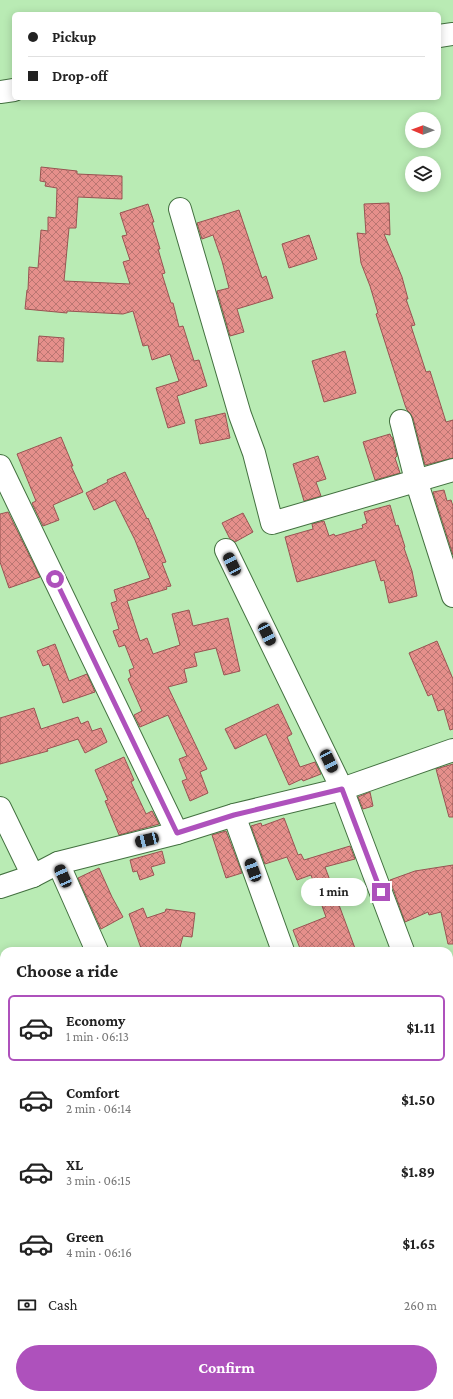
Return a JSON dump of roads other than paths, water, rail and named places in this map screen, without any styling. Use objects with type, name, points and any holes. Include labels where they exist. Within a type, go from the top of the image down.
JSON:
[{"type":"street","points":[[441,36],[453,34]]},
{"type":"street","points":[[0,92],[12,90]]},
{"type":"street","points":[[180,209],[240,415],[254,453],[272,523],[453,470]]},
{"type":"street","points":[[401,422],[416,480],[453,596]]},
{"type":"street","points":[[0,466],[177,833]]},
{"type":"street","points":[[226,550],[342,789],[401,947]]},
{"type":"street","points":[[0,887],[33,876],[58,863],[177,833],[234,815],[342,789],[453,750]]},
{"type":"street","points":[[0,808],[33,876]]},
{"type":"street","points":[[234,815],[282,947]]},
{"type":"street","points":[[58,863],[95,947]]}]
